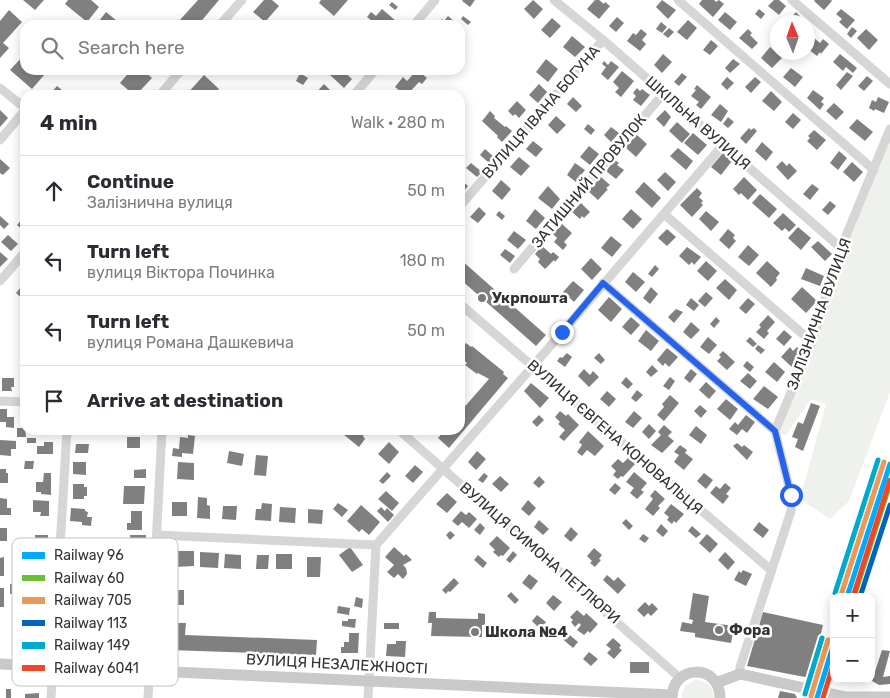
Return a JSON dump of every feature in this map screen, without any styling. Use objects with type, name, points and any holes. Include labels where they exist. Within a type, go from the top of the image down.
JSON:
[{"type":"main road","name":"ВУЛИЦЯ НЕЗАЛЕЖНОСТІ","points":[[178,671],[672,697]]},
{"type":"main road","points":[[672,697],[673,687],[680,678],[695,672],[704,673],[711,677],[719,689],[720,698]]},
{"type":"main road","points":[[716,683],[740,674],[846,697],[890,697]]},
{"type":"street","points":[[224,20],[242,0]]},
{"type":"street","points":[[418,20],[435,0]]},
{"type":"street","name":"ШКІЛЬНА ВУЛИЦЯ","points":[[554,0],[603,40],[841,248]]},
{"type":"street","points":[[678,0],[874,170]]},
{"type":"street","points":[[792,0],[890,84]]},
{"type":"street","name":"ВУЛИЦЯ ІВАНА БОГУНА","points":[[465,200],[603,40]]},
{"type":"street","points":[[164,90],[177,75]]},
{"type":"street","points":[[358,90],[371,75]]},
{"type":"street","points":[[0,88],[20,105]]},
{"type":"street","name":"ЗАТИШНИЙ ПРОВУЛОК","points":[[514,269],[664,93]]},
{"type":"street","points":[[0,140],[20,115]]},
{"type":"street","name":"ЗАЛІЗНИЧНА ВУЛИЦЯ","points":[[775,431],[812,342],[841,248],[890,129]]},
{"type":"street","points":[[368,698],[376,545],[444,469],[723,145]]},
{"type":"street","points":[[664,214],[812,342]]},
{"type":"street","points":[[0,281],[20,258]]},
{"type":"street","points":[[603,283],[775,431],[791,495],[791,511],[740,667],[740,674]]},
{"type":"street","name":"ВУЛИЦЯ ЄВГЕНА КОНОВАЛЬЦЯ","points":[[465,308],[771,570]]},
{"type":"street","points":[[0,401],[20,402]]},
{"type":"street","points":[[61,538],[67,435]]},
{"type":"street","points":[[156,538],[162,435]]},
{"type":"street","name":"ВУЛИЦЯ СИМОНА ПЕТЛЮРИ","points":[[405,435],[680,678]]},
{"type":"street","points":[[156,535],[376,545]]},
{"type":"shaded area","points":[[890,129],[890,392],[849,501],[830,519],[800,499],[826,404],[811,399],[786,435],[775,431]]},
{"type":"shaded area","points":[[696,680],[709,685],[714,698],[682,698],[682,691],[685,686]]},
{"type":"building","points":[[23,0],[44,0],[35,10]]},
{"type":"building","points":[[68,0],[91,0],[99,7],[89,20],[85,20],[65,4]]},
{"type":"building","points":[[198,0],[219,0],[202,20],[180,20]]},
{"type":"building","points":[[264,0],[272,0],[279,6],[267,20],[263,20],[253,12]]},
{"type":"building","points":[[321,0],[348,0],[334,16],[319,3]]},
{"type":"building","points":[[463,0],[475,0],[470,7]]},
{"type":"building","points":[[533,0],[543,9],[534,19],[524,9]]},
{"type":"building","points":[[595,0],[599,0],[604,4],[605,2],[610,6],[599,19],[587,9]]},
{"type":"building","points":[[662,0],[676,10],[668,19],[656,7]]},
{"type":"building","points":[[702,0],[714,0],[716,2],[719,0],[724,4],[713,17],[699,4]]},
{"type":"building","points":[[774,0],[779,0],[786,6],[779,15],[768,6]]},
{"type":"building","points":[[815,0],[831,0],[832,1],[824,10]]},
{"type":"building","points":[[392,2],[398,7],[395,10],[389,5]]},
{"type":"building","points":[[382,9],[395,20],[371,20],[367,17],[371,12],[376,16]]},
{"type":"building","points":[[759,9],[765,14],[761,19],[755,14]]},
{"type":"building","points":[[841,9],[855,20],[847,29],[839,22],[842,19],[836,14]]},
{"type":"building","points":[[9,10],[20,20],[20,24],[3,43],[9,48],[0,58],[0,21]]},
{"type":"building","points":[[106,12],[116,20],[100,20]]},
{"type":"building","points":[[725,12],[737,22],[730,30],[718,20]]},
{"type":"building","points":[[463,16],[471,22],[468,25],[465,20],[461,19]]},
{"type":"building","points":[[617,17],[624,23],[616,32],[609,26]]},
{"type":"building","points":[[552,18],[561,26],[550,38],[541,30]]},
{"type":"building","points":[[688,20],[697,28],[687,40],[677,32]]},
{"type":"building","points":[[661,22],[667,27],[662,33],[656,29]]},
{"type":"building","points":[[852,27],[857,31],[851,38],[847,34]]},
{"type":"building","points":[[669,28],[674,32],[668,38],[663,34]]},
{"type":"building","points":[[641,29],[647,34],[642,40],[646,44],[640,51],[627,41],[633,33],[636,35]]},
{"type":"building","points":[[748,29],[752,33],[750,35],[758,43],[752,49],[739,38]]},
{"type":"building","points":[[866,29],[878,40],[869,50],[857,38]]},
{"type":"building","points":[[572,36],[585,47],[575,57],[563,47]]},
{"type":"building","points":[[815,39],[820,43],[823,39],[829,44],[817,56],[815,54]]},
{"type":"building","points":[[711,40],[718,46],[710,55],[703,50]]},
{"type":"building","points":[[770,47],[770,60],[780,60],[772,68],[761,58]]},
{"type":"building","points":[[663,54],[672,62],[662,73],[654,65]]},
{"type":"building","points":[[840,54],[857,68],[853,73],[846,67],[843,71],[833,62]]},
{"type":"building","points":[[20,59],[20,75],[44,75],[32,89],[10,70]]},
{"type":"building","points":[[546,59],[558,69],[548,82],[536,72]]},
{"type":"building","points":[[733,59],[740,64],[730,73],[725,68]]},
{"type":"building","points":[[604,61],[608,65],[611,61],[619,67],[608,80],[601,74],[606,67],[602,64]]},
{"type":"building","points":[[791,68],[803,77],[795,87],[783,77]]},
{"type":"building","points":[[622,71],[634,81],[621,97],[615,92],[619,88],[613,82]]},
{"type":"building","points":[[847,72],[853,76],[841,90],[836,85]]},
{"type":"building","points":[[682,73],[687,77],[679,86],[674,82]]},
{"type":"building","points":[[127,75],[149,75],[152,78],[141,90],[128,90],[120,83]]},
{"type":"building","points":[[204,75],[219,89],[218,90],[190,90]]},
{"type":"building","points":[[299,75],[308,78],[303,85],[296,81]]},
{"type":"building","points":[[330,75],[348,75],[352,79],[344,88]]},
{"type":"building","points":[[412,75],[423,75],[427,78],[422,84],[419,82],[412,90],[399,90],[395,87],[403,77],[407,81]]},
{"type":"building","points":[[867,76],[873,81],[864,91],[858,86]]},
{"type":"building","points":[[727,77],[734,83],[727,90],[721,84]]},
{"type":"building","points":[[755,77],[761,82],[751,93],[745,87]]},
{"type":"building","points":[[324,84],[330,90],[319,90]]},
{"type":"building","points":[[539,84],[547,92],[538,103],[529,95]]},
{"type":"building","points":[[697,85],[711,97],[701,109],[696,105],[699,102],[691,96],[696,90],[694,89]]},
{"type":"building","points":[[57,86],[62,90],[53,90]]},
{"type":"building","points":[[637,88],[650,95],[641,106],[633,100],[636,96],[633,93]]},
{"type":"building","points":[[813,90],[824,98],[821,102],[824,104],[820,110],[807,98]]},
{"type":"building","points":[[771,91],[782,102],[774,111],[762,101]]},
{"type":"building","points":[[573,97],[582,106],[576,112],[567,104]]},
{"type":"building","points":[[878,97],[889,102],[884,113],[869,108],[872,100],[876,102]]},
{"type":"building","points":[[517,101],[526,110],[519,118],[515,114],[513,116],[508,111]]},
{"type":"building","points":[[834,103],[844,112],[836,120],[826,111]]},
{"type":"building","points":[[720,104],[728,111],[721,122],[711,115]]},
{"type":"building","points":[[0,110],[8,118],[0,127]]},
{"type":"building","points":[[665,110],[671,117],[664,127],[656,119]]},
{"type":"building","points":[[490,111],[495,116],[494,118],[512,131],[502,142],[482,121]]},
{"type":"building","points":[[793,113],[801,120],[793,129],[785,122]]},
{"type":"building","points":[[556,116],[566,125],[557,134],[548,125]]},
{"type":"building","points":[[728,117],[734,122],[728,128],[723,124]]},
{"type":"building","points":[[857,119],[873,132],[865,141],[849,128]]},
{"type":"building","points":[[677,122],[690,134],[682,143],[669,131]]},
{"type":"building","points":[[588,124],[595,130],[591,135],[584,129]]},
{"type":"building","points":[[611,127],[619,133],[611,142],[604,135]]},
{"type":"building","points":[[749,128],[751,130],[754,128],[757,131],[746,144],[740,138]]},
{"type":"building","points":[[814,130],[826,140],[817,150],[807,141],[810,138],[808,136]]},
{"type":"building","points":[[693,133],[707,145],[698,155],[684,143]]},
{"type":"building","points":[[637,135],[647,144],[636,157],[625,147]]},
{"type":"building","points":[[533,141],[543,149],[536,157],[526,149]]},
{"type":"building","points":[[762,142],[773,152],[766,161],[755,151]]},
{"type":"building","points":[[589,146],[599,154],[590,165],[580,157]]},
{"type":"building","points":[[678,148],[693,161],[686,170],[670,156]]},
{"type":"building","points":[[485,149],[494,157],[489,163],[480,155]]},
{"type":"building","points":[[839,151],[847,158],[838,170],[830,163]]},
{"type":"building","points":[[723,153],[732,161],[721,175],[711,167]]},
{"type":"building","points":[[519,157],[530,166],[521,176],[510,167]]},
{"type":"building","points":[[0,159],[10,168],[3,175],[0,173]]},
{"type":"building","points":[[615,160],[619,163],[617,165],[624,170],[616,179],[606,171]]},
{"type":"building","points":[[782,161],[787,166],[789,163],[797,171],[788,180],[776,167]]},
{"type":"building","points":[[852,162],[863,172],[854,182],[843,172]]},
{"type":"building","points":[[471,163],[482,172],[477,177],[466,168]]},
{"type":"building","points":[[575,163],[585,170],[576,182],[567,175]]},
{"type":"building","points":[[665,172],[676,182],[668,191],[657,180]]},
{"type":"building","points":[[601,177],[610,185],[598,200],[588,191]]},
{"type":"building","points":[[744,177],[757,190],[748,200],[741,193],[739,195],[733,189]]},
{"type":"building","points":[[501,180],[511,189],[502,200],[492,191]]},
{"type":"building","points":[[644,182],[661,198],[652,208],[635,192]]},
{"type":"building","points":[[812,184],[819,189],[810,200],[803,194]]},
{"type":"building","points":[[548,186],[560,199],[552,209],[538,198]]},
{"type":"building","points":[[697,188],[702,193],[699,197],[703,201],[701,203],[703,205],[692,217],[680,205]]},
{"type":"building","points":[[760,194],[777,209],[769,218],[752,203]]},
{"type":"building","points":[[830,201],[836,206],[828,215],[822,210]]},
{"type":"building","points":[[581,203],[590,212],[580,219],[572,212]]},
{"type":"building","points":[[479,207],[486,214],[478,223],[470,217]]},
{"type":"building","points":[[535,209],[545,218],[536,229],[526,221]]},
{"type":"building","points":[[631,209],[642,219],[633,229],[622,219]]},
{"type":"building","points":[[499,211],[505,216],[502,220],[496,215]]},
{"type":"building","points":[[706,211],[719,222],[711,231],[699,219]]},
{"type":"building","points":[[783,213],[796,225],[789,232],[785,228],[782,231],[773,223]]},
{"type":"building","points":[[0,216],[9,224],[4,229],[0,225]]},
{"type":"building","points":[[562,224],[572,233],[564,242],[567,245],[563,250],[554,242],[557,238],[553,234]]},
{"type":"building","points":[[798,227],[811,238],[801,250],[788,238]]},
{"type":"building","points":[[667,229],[676,237],[667,246],[658,238]]},
{"type":"building","points":[[728,229],[735,235],[733,238],[736,241],[729,249],[719,240]]},
{"type":"building","points":[[514,231],[526,240],[518,249],[507,240]]},
{"type":"building","points":[[8,235],[18,244],[11,251],[1,242]]},
{"type":"building","points":[[611,236],[622,245],[612,257],[601,248]]},
{"type":"building","points":[[818,241],[832,254],[825,261],[811,247]]},
{"type":"building","points":[[748,245],[759,255],[749,266],[738,257]]},
{"type":"building","points":[[542,246],[551,254],[553,252],[559,257],[545,269],[538,262],[540,259],[535,254]]},
{"type":"building","points":[[687,247],[701,257],[694,265],[692,262],[689,265],[679,256]]},
{"type":"building","points":[[505,249],[515,256],[510,263],[500,255]]},
{"type":"building","points":[[0,252],[8,259],[0,267]]},
{"type":"building","points":[[591,258],[602,269],[592,280],[581,269]]},
{"type":"building","points":[[706,261],[717,271],[708,281],[697,271]]},
{"type":"building","points":[[767,261],[780,273],[771,287],[756,273]]},
{"type":"building","points":[[465,263],[546,335],[536,346],[465,283]]},
{"type":"building","points":[[655,265],[659,269],[652,277],[648,274]]},
{"type":"building","points":[[806,268],[824,276],[820,286],[801,279]]},
{"type":"building","points":[[633,272],[645,282],[636,292],[625,282]]},
{"type":"building","points":[[725,279],[737,290],[729,300],[716,288]]},
{"type":"building","points":[[573,281],[584,290],[574,302],[563,292]]},
{"type":"building","points":[[651,287],[658,294],[650,304],[643,298]]},
{"type":"building","points":[[802,287],[817,301],[806,313],[791,299]]},
{"type":"building","points":[[20,288],[20,297],[16,293]]},
{"type":"building","points":[[706,292],[713,298],[705,307],[698,301]]},
{"type":"building","points":[[609,297],[622,309],[611,322],[598,310]]},
{"type":"building","points":[[691,298],[699,305],[694,311],[686,305]]},
{"type":"building","points":[[748,298],[755,304],[746,314],[739,308]]},
{"type":"building","points":[[676,309],[683,312],[674,323],[668,317]]},
{"type":"building","points":[[768,315],[775,322],[767,331],[769,333],[764,339],[756,332],[761,327],[759,325]]},
{"type":"building","points":[[631,317],[640,325],[631,335],[622,327]]},
{"type":"building","points":[[716,317],[720,321],[714,328],[710,324]]},
{"type":"building","points":[[691,322],[700,330],[691,339],[683,332]]},
{"type":"building","points":[[646,330],[659,341],[651,351],[638,341]]},
{"type":"building","points":[[784,330],[792,337],[784,346],[776,339]]},
{"type":"building","points":[[708,337],[717,345],[709,354],[700,347]]},
{"type":"building","points":[[750,337],[757,344],[753,347],[746,341]]},
{"type":"building","points":[[466,343],[472,346],[504,372],[503,374],[508,378],[465,429],[465,406],[489,379],[477,374],[465,365],[467,363],[465,361]]},
{"type":"building","points":[[758,345],[765,350],[761,354],[755,349]]},
{"type":"building","points":[[790,347],[793,351],[797,347],[802,351],[799,364],[794,369],[781,357]]},
{"type":"building","points":[[667,348],[678,357],[669,367],[665,363],[663,366],[657,360]]},
{"type":"building","points":[[723,351],[735,362],[727,370],[717,361]]},
{"type":"building","points":[[567,353],[572,357],[565,367],[557,361]]},
{"type":"building","points":[[599,353],[605,360],[601,364],[594,358]]},
{"type":"building","points":[[747,361],[754,367],[750,372],[743,366]]},
{"type":"building","points":[[774,362],[785,372],[777,382],[765,372]]},
{"type":"building","points":[[652,365],[658,371],[651,377],[646,372]]},
{"type":"building","points":[[584,369],[590,375],[593,371],[599,377],[589,387],[578,376]]},
{"type":"building","points":[[691,369],[697,374],[690,383],[684,378]]},
{"type":"building","points":[[748,373],[757,381],[750,389],[740,381]]},
{"type":"building","points":[[626,377],[633,384],[628,389],[621,383]]},
{"type":"building","points":[[670,377],[675,381],[669,390],[663,386]]},
{"type":"building","points":[[2,378],[14,378],[14,387],[11,387],[12,391],[2,391]]},
{"type":"building","points":[[706,382],[716,391],[709,399],[699,390]]},
{"type":"building","points":[[531,383],[549,398],[540,408],[524,391]]},
{"type":"building","points":[[764,386],[778,397],[768,409],[753,399]]},
{"type":"building","points":[[637,390],[643,395],[636,402],[631,398]]},
{"type":"building","points":[[607,391],[616,399],[609,407],[600,399]]},
{"type":"building","points":[[670,395],[679,403],[664,421],[657,415],[664,407],[662,404]]},
{"type":"building","points":[[726,399],[738,409],[730,420],[717,409]]},
{"type":"building","points":[[811,403],[820,406],[803,451],[795,447],[798,439],[792,437],[798,422],[803,424]]},
{"type":"building","points":[[700,405],[707,411],[701,418],[694,411]]},
{"type":"building","points":[[0,409],[7,409],[7,417],[14,417],[14,428],[6,427],[6,422],[0,422]]},
{"type":"building","points":[[560,411],[566,416],[568,414],[579,425],[564,441],[559,437],[565,430],[558,424],[560,422],[555,417]]},
{"type":"building","points":[[634,411],[642,418],[633,428],[625,422]]},
{"type":"building","points":[[539,415],[544,420],[537,427],[532,422]]},
{"type":"building","points":[[746,415],[755,422],[747,433],[742,429],[737,435],[729,429],[735,422],[738,425]]},
{"type":"building","points":[[649,424],[656,431],[649,439],[642,432]]},
{"type":"building","points":[[664,425],[672,432],[668,436],[674,441],[662,453],[651,445],[661,435],[658,432]]},
{"type":"building","points":[[696,426],[707,435],[701,444],[689,435]]},
{"type":"building","points":[[17,428],[20,428],[20,435],[26,435],[26,437],[17,437]]},
{"type":"building","points":[[588,431],[604,446],[595,456],[587,450],[582,456],[577,452],[582,445],[579,442]]},
{"type":"building","points":[[188,435],[195,436],[193,454],[182,453],[182,457],[172,456],[173,448],[179,449],[180,437],[188,438]]},
{"type":"building","points":[[344,435],[364,435],[365,439],[359,447]]},
{"type":"building","points":[[441,435],[460,435],[449,448],[438,438]]},
{"type":"building","points":[[127,437],[140,437],[140,448],[127,448]]},
{"type":"building","points":[[27,438],[36,438],[36,443],[27,443]]},
{"type":"building","points":[[0,440],[16,441],[16,449],[11,449],[11,456],[0,455]]},
{"type":"building","points":[[44,442],[53,442],[53,454],[37,454],[37,446],[44,446]]},
{"type":"building","points":[[389,442],[399,452],[389,464],[378,454]]},
{"type":"building","points":[[737,443],[742,447],[744,445],[753,452],[747,460],[733,446]]},
{"type":"building","points":[[76,444],[89,444],[88,453],[75,453]]},
{"type":"building","points":[[680,445],[687,450],[685,453],[693,459],[684,470],[674,462],[679,455],[674,452]]},
{"type":"building","points":[[229,451],[244,454],[242,466],[227,463]]},
{"type":"building","points":[[477,451],[486,459],[476,470],[468,462]]},
{"type":"building","points":[[256,455],[268,456],[266,476],[254,475]]},
{"type":"building","points":[[628,458],[635,464],[623,477],[621,476],[618,479],[613,475],[616,471],[611,466],[618,459],[623,463]]},
{"type":"building","points":[[25,461],[34,461],[33,469],[24,469]]},
{"type":"building","points":[[73,462],[86,462],[86,475],[73,474]]},
{"type":"building","points":[[178,462],[194,463],[194,480],[177,479]]},
{"type":"building","points":[[415,465],[423,472],[413,483],[405,476]]},
{"type":"building","points":[[0,469],[6,469],[8,483],[0,483]]},
{"type":"building","points":[[146,469],[146,478],[134,478],[134,470]]},
{"type":"building","points":[[387,472],[391,476],[383,484],[379,481]]},
{"type":"building","points":[[634,472],[647,483],[641,490],[644,492],[637,499],[630,493],[634,488],[626,482]]},
{"type":"building","points":[[44,473],[51,473],[51,495],[36,492],[36,482],[43,482]]},
{"type":"building","points":[[484,473],[488,476],[483,483],[478,480]]},
{"type":"building","points":[[704,473],[713,480],[706,489],[697,481]]},
{"type":"building","points":[[500,476],[509,484],[501,492],[492,484]]},
{"type":"building","points":[[539,476],[545,482],[539,488],[533,483]]},
{"type":"building","points":[[615,483],[621,488],[615,495],[609,490]]},
{"type":"building","points":[[725,483],[731,488],[726,494],[729,496],[723,504],[710,493],[716,486],[720,489]]},
{"type":"building","points":[[73,484],[84,484],[84,487],[87,487],[87,496],[84,496],[84,499],[73,499]]},
{"type":"building","points":[[124,486],[145,486],[144,504],[123,504]]},
{"type":"building","points":[[655,490],[665,499],[658,506],[660,508],[653,516],[645,509],[653,499],[650,496]]},
{"type":"building","points":[[386,491],[399,503],[392,511],[378,499]]},
{"type":"building","points":[[447,493],[457,502],[447,513],[436,504]]},
{"type":"building","points":[[198,497],[207,498],[207,505],[210,506],[210,519],[197,518]]},
{"type":"building","points":[[0,498],[7,499],[7,508],[11,508],[11,515],[0,515]]},
{"type":"building","points":[[33,500],[49,501],[49,516],[40,516],[41,512],[33,512]]},
{"type":"building","points":[[528,500],[536,508],[529,516],[521,509]]},
{"type":"building","points":[[172,502],[187,502],[187,516],[172,516]]},
{"type":"building","points":[[262,503],[272,504],[271,521],[255,520],[256,509],[261,509]]},
{"type":"building","points":[[338,503],[348,510],[342,517],[333,509]]},
{"type":"building","points":[[671,504],[684,514],[676,523],[674,521],[672,524],[667,520],[669,517],[664,513]]},
{"type":"building","points":[[361,505],[380,522],[369,535],[362,529],[359,532],[347,521]]},
{"type":"building","points":[[223,506],[237,506],[236,520],[222,519]]},
{"type":"building","points":[[280,507],[296,508],[295,523],[279,522]]},
{"type":"building","points":[[381,507],[385,511],[387,508],[394,515],[388,522],[377,511]]},
{"type":"building","points":[[71,508],[85,509],[88,512],[87,517],[92,517],[91,526],[82,525],[82,522],[70,521]]},
{"type":"building","points":[[308,509],[323,510],[322,524],[308,523]]},
{"type":"building","points":[[131,511],[142,511],[142,530],[127,530],[127,523],[131,523]]},
{"type":"building","points":[[461,511],[466,515],[469,512],[477,519],[469,528],[462,522],[458,526],[452,521]]},
{"type":"building","points":[[626,519],[633,526],[629,530],[622,523]]},
{"type":"building","points":[[539,520],[549,529],[543,535],[534,527]]},
{"type":"building","points":[[759,522],[769,530],[763,538],[753,530]]},
{"type":"building","points":[[480,523],[485,528],[480,535],[474,530]]},
{"type":"building","points":[[661,524],[668,531],[663,537],[656,531]]},
{"type":"building","points":[[692,526],[701,534],[696,538],[688,531]]},
{"type":"building","points":[[571,527],[578,534],[571,542],[564,536]]},
{"type":"building","points":[[0,528],[7,528],[7,541],[0,541]]},
{"type":"building","points":[[450,531],[455,535],[450,540],[446,535]]},
{"type":"building","points":[[643,534],[649,538],[645,543],[639,539]]},
{"type":"building","points":[[707,534],[718,544],[710,553],[699,543]]},
{"type":"building","points":[[35,535],[48,535],[48,538],[35,538]]},
{"type":"building","points":[[130,535],[146,535],[146,538],[130,538]]},
{"type":"building","points":[[497,536],[510,548],[503,556],[499,557],[493,552],[495,550],[489,544]]},
{"type":"building","points":[[350,547],[363,565],[352,572],[339,555]]},
{"type":"building","points":[[394,547],[412,560],[403,565],[406,568],[407,574],[403,579],[398,574],[394,578],[387,572],[394,565],[385,557]]},
{"type":"building","points":[[594,548],[602,555],[599,559],[601,560],[595,567],[590,563],[592,561],[587,556]]},
{"type":"building","points":[[178,551],[194,551],[194,566],[178,567]]},
{"type":"building","points":[[513,551],[517,555],[510,563],[506,560]]},
{"type":"building","points":[[200,552],[219,553],[218,568],[200,567]]},
{"type":"building","points":[[725,552],[735,562],[728,570],[718,560]]},
{"type":"building","points":[[225,554],[241,555],[241,569],[224,568]]},
{"type":"building","points":[[276,554],[292,554],[292,569],[276,569]]},
{"type":"building","points":[[257,555],[269,555],[268,569],[256,569]]},
{"type":"building","points":[[478,555],[487,563],[483,568],[474,560]]},
{"type":"building","points":[[4,557],[4,576],[0,576],[0,558]]},
{"type":"building","points":[[307,557],[321,557],[320,577],[307,577]]},
{"type":"building","points":[[743,570],[752,574],[746,586],[734,580],[739,571],[741,573]]},
{"type":"building","points":[[529,574],[538,581],[531,590],[522,583]]},
{"type":"building","points":[[607,575],[614,581],[618,577],[626,585],[618,594],[603,580]]},
{"type":"building","points":[[454,578],[459,583],[446,594],[442,590]]},
{"type":"building","points":[[10,584],[12,584],[12,594],[10,594]]},
{"type":"building","points":[[0,588],[4,588],[4,607],[0,607]]},
{"type":"building","points":[[178,590],[184,590],[184,605],[178,605]]},
{"type":"building","points":[[511,592],[519,600],[515,604],[507,596]]},
{"type":"building","points":[[693,593],[709,596],[705,622],[734,626],[731,643],[695,637],[695,633],[680,631],[682,622],[692,624],[693,620],[689,619]]},
{"type":"building","points":[[553,595],[562,602],[554,611],[546,603]]},
{"type":"building","points":[[356,597],[363,599],[362,608],[354,606]]},
{"type":"building","points":[[645,602],[649,606],[652,603],[658,609],[651,616],[648,613],[644,617],[637,610]]},
{"type":"building","points":[[338,606],[350,608],[349,615],[337,613]]},
{"type":"building","points":[[577,610],[584,616],[586,613],[598,624],[590,633],[588,631],[584,635],[577,630],[581,625],[579,623],[575,627],[571,622],[573,620],[570,617]]},
{"type":"building","points":[[429,612],[436,612],[436,618],[478,619],[478,613],[485,614],[485,625],[482,625],[482,637],[431,636],[432,623],[428,623]]},
{"type":"building","points":[[763,612],[823,625],[810,678],[747,666]]},
{"type":"building","points":[[537,615],[546,622],[540,629],[532,621]]},
{"type":"building","points":[[348,619],[356,619],[355,628],[342,626],[342,621],[348,621]]},
{"type":"building","points":[[178,623],[186,623],[185,635],[317,640],[316,655],[178,650]]},
{"type":"building","points":[[384,623],[399,623],[399,629],[384,629]]},
{"type":"building","points":[[564,630],[578,642],[573,648],[559,636]]},
{"type":"building","points":[[349,633],[359,633],[358,653],[341,653],[341,647],[344,647],[344,642],[349,642]]},
{"type":"building","points":[[613,638],[621,645],[619,648],[622,650],[614,659],[607,653],[611,649],[606,645]]},
{"type":"building","points":[[396,641],[406,641],[405,657],[386,656],[387,644],[396,644]]},
{"type":"building","points":[[882,650],[890,651],[883,677],[890,676],[890,684],[879,685],[875,683],[875,672]]},
{"type":"building","points":[[589,652],[598,659],[591,666],[583,659]]},
{"type":"building","points":[[630,662],[649,662],[649,673],[630,673]]},
{"type":"building","points":[[6,689],[11,689],[11,698],[6,698]]},
{"type":"building","points":[[780,691],[795,694],[797,698],[778,698]]},
{"type":"building","points":[[39,693],[39,698],[25,698],[25,694]]},
{"type":"rail line","name":"149","points":[[835,593],[878,460]]},
{"type":"rail line","name":"705","points":[[842,593],[884,462]]},
{"type":"rail line","name":"96","points":[[848,593],[890,464]]},
{"type":"rail line","name":"6041","points":[[854,593],[890,480]]},
{"type":"rail line","name":"60","points":[[855,593],[890,484]]},
{"type":"rail line","name":"113","points":[[861,593],[890,505]]},
{"type":"rail line","name":"149","points":[[805,694],[822,638]]},
{"type":"rail line","name":"705","points":[[811,696],[828,640]]},
{"type":"rail line","name":"96","points":[[817,698],[830,656]]},
{"type":"rail line","name":"6041","points":[[823,698],[830,675]]},
{"type":"place","name":"Укрпошта","points":[[482,298]]},
{"type":"place","name":"Фора","points":[[719,630]]},
{"type":"place","name":"Школа №4","points":[[475,632]]},
{"type":"route","points":[[562,332],[603,283],[775,431],[791,495]]}]
